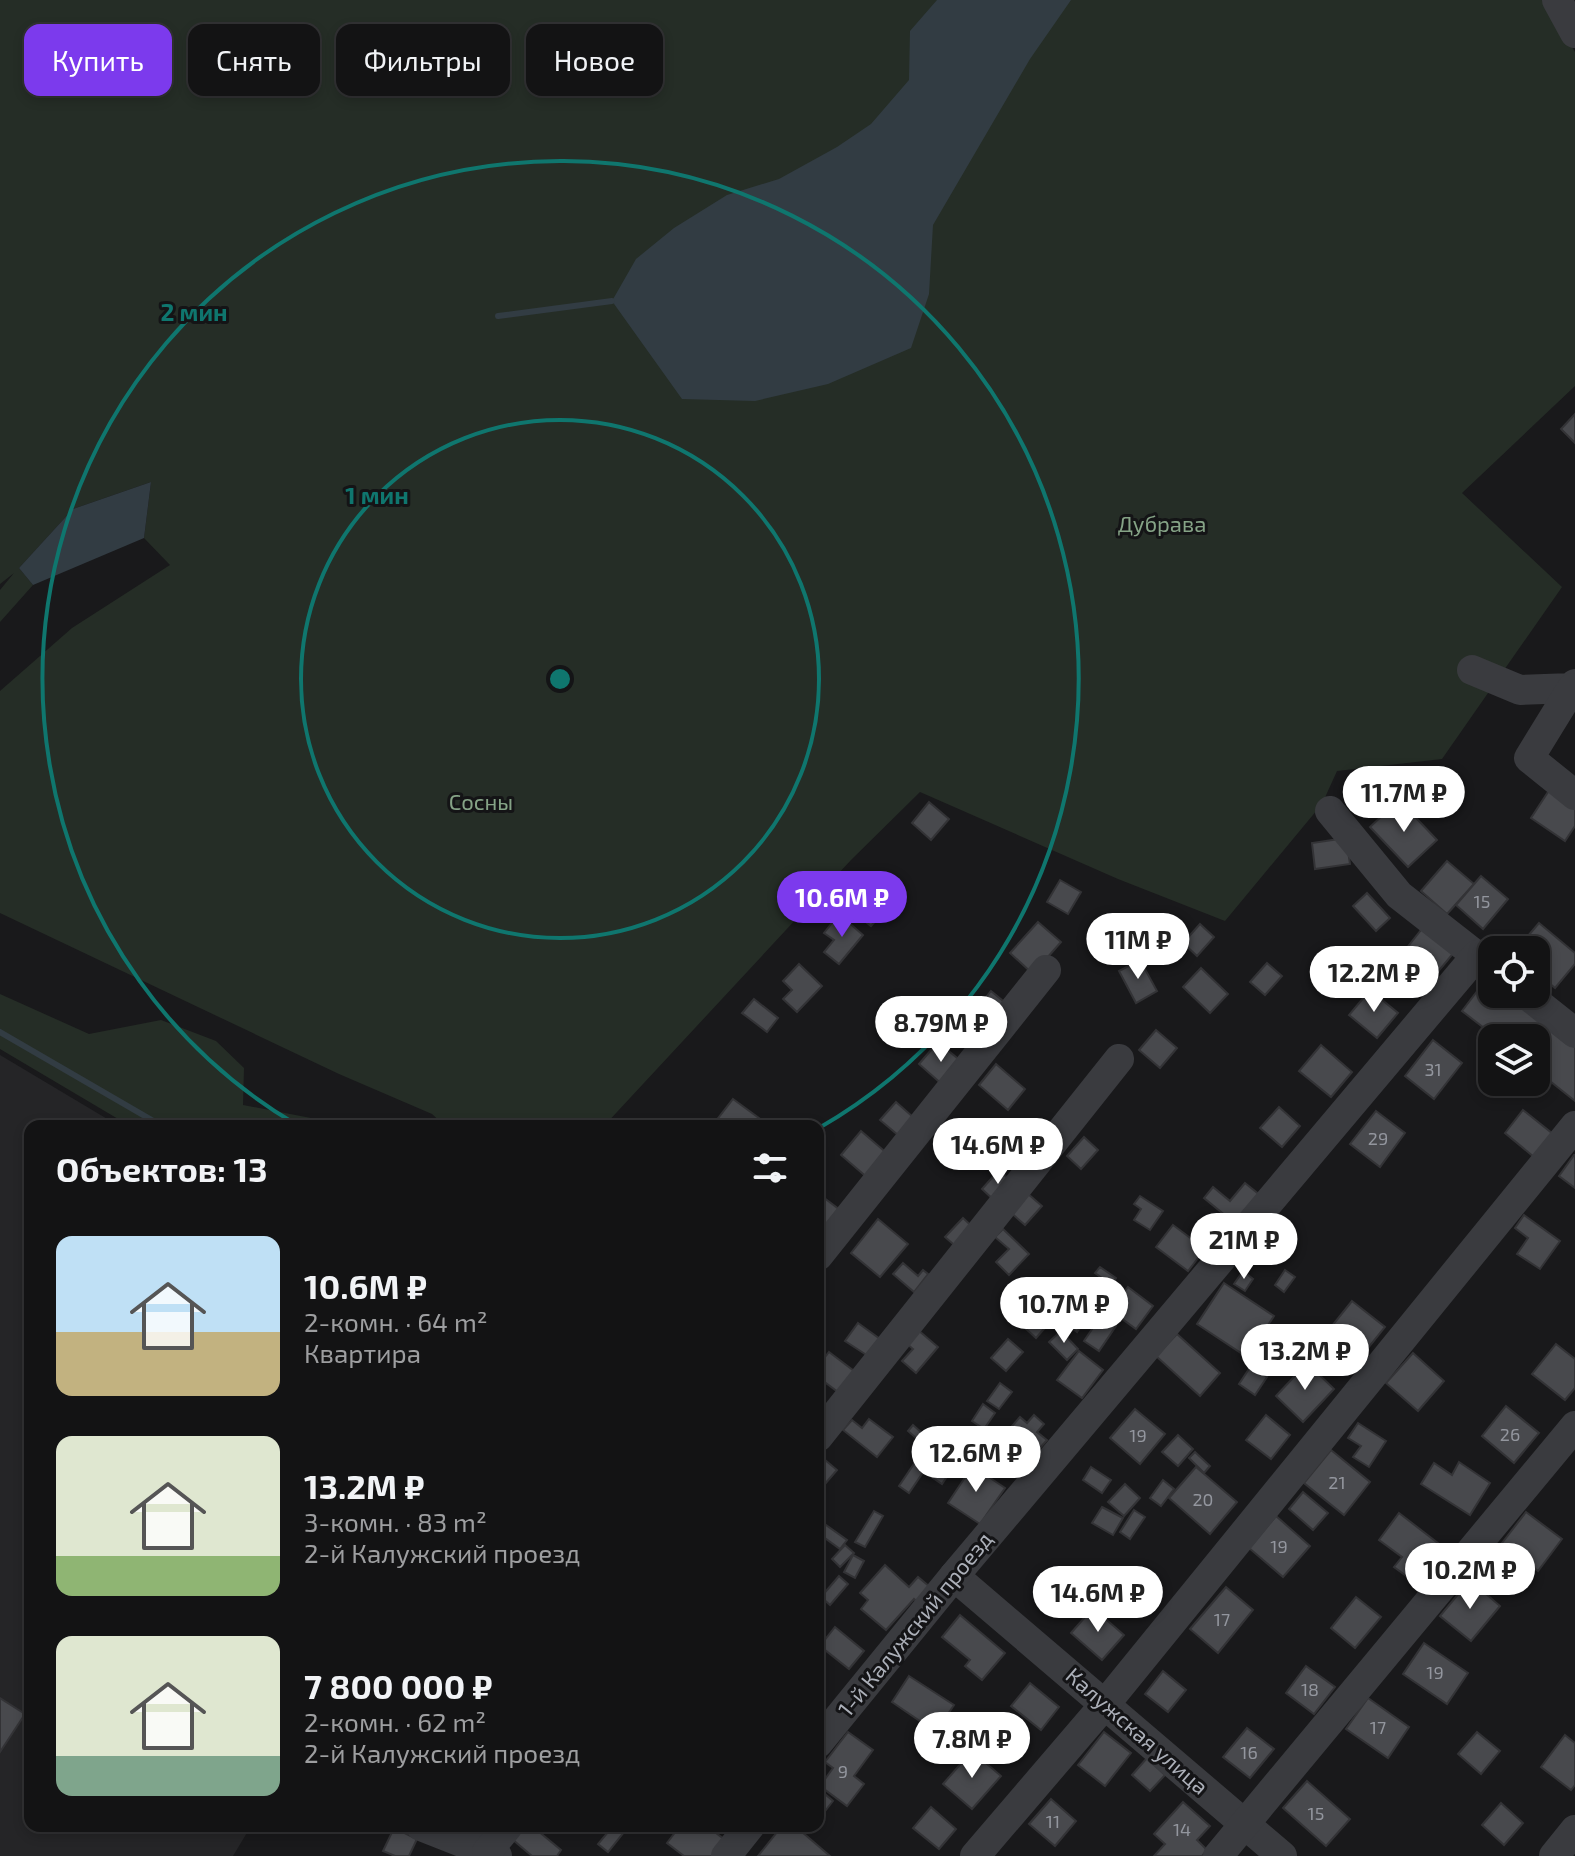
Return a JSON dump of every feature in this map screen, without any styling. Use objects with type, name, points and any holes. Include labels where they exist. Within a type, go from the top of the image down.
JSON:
[{"type":"street","points":[[1557,0],[1575,33]]},
{"type":"street","points":[[1472,670],[1520,690],[1573,686]]},
{"type":"street","points":[[1573,686],[1529,758],[1575,795]]},
{"type":"street","points":[[1330,811],[1399,895],[1478,956]]},
{"type":"street","name":"1-й Калужский проезд","points":[[824,1736],[954,1576],[1478,968]]},
{"type":"street","points":[[824,1248],[1046,970]]},
{"type":"street","points":[[1544,1008],[1575,1033]]},
{"type":"street","points":[[824,1429],[1119,1059]]},
{"type":"street","points":[[975,1856],[1106,1703],[1575,1126]]},
{"type":"street","points":[[1218,1856],[1575,1426]]},
{"type":"street","name":"Калужская улица","points":[[954,1576],[1282,1856]]},
{"type":"street","points":[[1554,1856],[1575,1830]]},
{"type":"street","points":[[436,1832],[492,1854],[505,1832]]},
{"type":"street","points":[[726,1856],[745,1832]]},
{"type":"shaded area","points":[[937,0],[1071,0],[1030,59],[933,225],[929,294],[911,348],[828,384],[755,401],[682,399],[612,301],[636,259],[674,228],[727,195],[779,179],[871,124],[909,80],[910,31]]},
{"type":"shaded area","points":[[151,482],[144,538],[33,585],[19,568],[73,509]]},
{"type":"shaded area","points":[[0,1055],[109,1120],[24,1120],[24,1832],[247,1832],[233,1856],[0,1856]]},
{"type":"green space","points":[[0,0],[1544,0],[1575,52],[1575,386],[1462,493],[1562,587],[1442,759],[1337,771],[1322,804],[1225,921],[1118,879],[920,792],[851,860],[610,1120],[438,1120],[432,1114],[339,1074],[0,913],[0,691],[72,628],[170,565],[144,538],[151,482],[73,509],[19,568],[33,585],[0,622],[0,590],[14,573],[0,584]]},
{"type":"green space","points":[[0,994],[89,1034],[161,1020],[216,1041],[244,1068],[243,1105],[317,1120],[120,1120],[0,1049]]},
{"type":"building","points":[[1575,414],[1575,443],[1561,429]]},
{"type":"building","points":[[1550,789],[1575,806],[1575,826],[1565,841],[1531,818]]},
{"type":"building","points":[[1399,800],[1437,840],[1408,867],[1370,827]]},
{"type":"building","points":[[929,802],[949,819],[931,840],[912,823]]},
{"type":"building","points":[[1346,838],[1350,864],[1315,869],[1312,843]]},
{"type":"building","points":[[1447,861],[1474,884],[1447,914],[1421,891]]},
{"type":"building","points":[[1481,876],[1508,899],[1483,929],[1456,905]]},
{"type":"building","points":[[1060,880],[1081,892],[1068,914],[1047,902]]},
{"type":"building","points":[[869,889],[889,905],[871,926],[851,910]]},
{"type":"building","points":[[1367,893],[1390,918],[1376,931],[1353,906]]},
{"type":"building","points":[[839,914],[863,935],[839,964],[824,952],[834,940],[824,933]]},
{"type":"building","points":[[1038,922],[1061,942],[1033,974],[1010,953]]},
{"type":"building","points":[[1539,923],[1575,953],[1575,964],[1555,988],[1550,984],[1550,936],[1528,936]]},
{"type":"building","points":[[1200,924],[1214,937],[1197,956],[1183,943]]},
{"type":"building","points":[[1425,925],[1456,950],[1432,979],[1402,954]]},
{"type":"building","points":[[1140,960],[1157,991],[1136,1003],[1119,971]]},
{"type":"building","points":[[1267,963],[1282,976],[1265,995],[1250,982]]},
{"type":"building","points":[[799,964],[822,986],[797,1012],[783,999],[792,990],[783,981]]},
{"type":"building","points":[[1201,968],[1228,994],[1210,1013],[1183,987]]},
{"type":"building","points":[[1370,990],[1398,1013],[1377,1038],[1349,1015]]},
{"type":"building","points":[[1478,990],[1478,1008],[1527,1008],[1544,1021],[1542,1024],[1479,1024],[1462,1011]]},
{"type":"building","points":[[991,991],[1009,1006],[990,1029],[972,1015]]},
{"type":"building","points":[[754,999],[778,1018],[767,1032],[742,1013]]},
{"type":"building","points":[[1550,1027],[1575,1047],[1575,1101],[1550,1081]]},
{"type":"building","points":[[1156,1030],[1177,1048],[1160,1068],[1139,1050]]},
{"type":"building","points":[[1433,1040],[1462,1063],[1434,1099],[1405,1076]]},
{"type":"building","points":[[938,1042],[963,1063],[944,1086],[919,1064]]},
{"type":"building","points":[[1321,1045],[1352,1072],[1331,1097],[1299,1071]]},
{"type":"building","points":[[996,1064],[1025,1089],[1008,1110],[979,1085]]},
{"type":"building","points":[[733,1099],[762,1120],[717,1120]]},
{"type":"building","points":[[896,1102],[913,1117],[898,1135],[880,1120]]},
{"type":"building","points":[[1279,1107],[1300,1126],[1282,1147],[1260,1128]]},
{"type":"building","points":[[1523,1110],[1553,1134],[1534,1157],[1505,1133]]},
{"type":"building","points":[[1376,1111],[1405,1133],[1380,1167],[1350,1144]]},
{"type":"building","points":[[861,1131],[889,1155],[869,1179],[841,1155]]},
{"type":"building","points":[[1084,1137],[1098,1150],[1081,1169],[1067,1156]]},
{"type":"building","points":[[1575,1155],[1575,1188],[1559,1176]]},
{"type":"building","points":[[999,1170],[1013,1183],[996,1202],[982,1189]]},
{"type":"building","points":[[1245,1183],[1261,1196],[1237,1225],[1204,1198],[1213,1187],[1230,1201]]},
{"type":"building","points":[[1027,1193],[1042,1206],[1025,1225],[1010,1212]]},
{"type":"building","points":[[1140,1196],[1163,1211],[1150,1230],[1134,1220],[1141,1209],[1134,1204]]},
{"type":"building","points":[[824,1198],[840,1210],[828,1226],[824,1223]]},
{"type":"building","points":[[1524,1215],[1560,1241],[1540,1269],[1517,1254],[1528,1238],[1515,1228]]},
{"type":"building","points":[[963,1218],[977,1231],[960,1250],[945,1237]]},
{"type":"building","points":[[878,1219],[908,1244],[880,1277],[851,1253]]},
{"type":"building","points":[[1173,1225],[1205,1249],[1188,1271],[1156,1247]]},
{"type":"building","points":[[1003,1229],[1029,1254],[1009,1275],[996,1262],[1009,1249],[995,1237]]},
{"type":"building","points":[[903,1263],[918,1276],[923,1270],[928,1274],[914,1292],[893,1274]]},
{"type":"building","points":[[1100,1267],[1116,1278],[1112,1285],[1095,1273]]},
{"type":"building","points":[[1285,1270],[1295,1277],[1284,1292],[1275,1285]]},
{"type":"building","points":[[1243,1271],[1253,1279],[1245,1291],[1234,1284]]},
{"type":"building","points":[[1224,1283],[1274,1316],[1247,1357],[1197,1324]]},
{"type":"building","points":[[1051,1284],[1060,1291],[1048,1307],[1038,1300]]},
{"type":"building","points":[[1128,1287],[1153,1306],[1136,1329],[1110,1310]]},
{"type":"building","points":[[1352,1301],[1385,1327],[1360,1358],[1327,1332]]},
{"type":"building","points":[[1081,1307],[1090,1313],[1077,1332],[1068,1325]]},
{"type":"building","points":[[1039,1312],[1050,1322],[1036,1338],[1025,1328]]},
{"type":"building","points":[[1101,1316],[1116,1326],[1099,1351],[1084,1341]]},
{"type":"building","points":[[858,1323],[880,1339],[868,1356],[845,1341]]},
{"type":"building","points":[[918,1330],[938,1347],[916,1373],[902,1361],[913,1349],[906,1343]]},
{"type":"building","points":[[1061,1331],[1078,1349],[1067,1360],[1049,1342]]},
{"type":"building","points":[[1177,1334],[1220,1373],[1200,1396],[1156,1356]]},
{"type":"building","points":[[1008,1339],[1023,1352],[1006,1371],[991,1358]]},
{"type":"building","points":[[1556,1344],[1575,1359],[1575,1388],[1565,1400],[1532,1374]]},
{"type":"building","points":[[1079,1351],[1103,1370],[1082,1398],[1057,1380]]},
{"type":"building","points":[[829,1352],[854,1371],[838,1392],[824,1382],[824,1358]]},
{"type":"building","points":[[1413,1353],[1444,1381],[1418,1411],[1386,1383]]},
{"type":"building","points":[[1307,1363],[1334,1389],[1303,1422],[1276,1396]]},
{"type":"building","points":[[1251,1366],[1267,1377],[1255,1395],[1239,1384]]},
{"type":"building","points":[[1000,1383],[1012,1392],[999,1409],[987,1401]]},
{"type":"building","points":[[983,1404],[995,1413],[984,1429],[972,1421]]},
{"type":"building","points":[[1506,1406],[1539,1433],[1514,1463],[1482,1436]]},
{"type":"building","points":[[1135,1409],[1165,1434],[1140,1464],[1110,1438]]},
{"type":"building","points":[[1034,1415],[1044,1424],[1037,1432],[1047,1440],[1024,1466],[998,1442],[1020,1417],[1027,1423]]},
{"type":"building","points":[[1266,1415],[1290,1435],[1271,1459],[1246,1440]]},
{"type":"building","points":[[869,1419],[893,1437],[877,1457],[843,1430],[852,1420],[862,1428]]},
{"type":"building","points":[[1358,1423],[1386,1441],[1369,1467],[1353,1457],[1361,1446],[1348,1438]]},
{"type":"building","points":[[913,1425],[930,1440],[925,1446],[908,1431]]},
{"type":"building","points":[[1178,1435],[1193,1449],[1178,1466],[1162,1452]]},
{"type":"building","points":[[1331,1450],[1370,1482],[1344,1515],[1304,1483]]},
{"type":"building","points":[[1195,1452],[1210,1466],[1204,1473],[1189,1458]]},
{"type":"building","points":[[920,1455],[930,1462],[909,1493],[899,1486]]},
{"type":"building","points":[[824,1459],[837,1470],[824,1485]]},
{"type":"building","points":[[1459,1462],[1490,1483],[1470,1515],[1421,1484],[1434,1463],[1452,1475]]},
{"type":"building","points":[[968,1463],[1005,1488],[980,1524],[948,1503],[966,1476],[962,1472]]},
{"type":"building","points":[[933,1465],[948,1475],[942,1484],[927,1474]]},
{"type":"building","points":[[1091,1467],[1111,1480],[1102,1493],[1083,1480]]},
{"type":"building","points":[[1196,1467],[1237,1502],[1210,1534],[1169,1498]]},
{"type":"building","points":[[1163,1480],[1174,1489],[1161,1506],[1150,1498]]},
{"type":"building","points":[[1125,1484],[1140,1498],[1124,1516],[1108,1502]]},
{"type":"building","points":[[1303,1492],[1328,1513],[1313,1530],[1289,1509]]},
{"type":"building","points":[[1102,1507],[1123,1518],[1113,1535],[1092,1523]]},
{"type":"building","points":[[1134,1510],[1145,1517],[1130,1539],[1120,1532]]},
{"type":"building","points":[[874,1511],[883,1516],[865,1547],[855,1542]]},
{"type":"building","points":[[1526,1512],[1562,1539],[1538,1571],[1502,1543]]},
{"type":"building","points":[[1399,1513],[1443,1547],[1416,1583],[1394,1567],[1402,1557],[1379,1540]]},
{"type":"building","points":[[1276,1516],[1310,1546],[1283,1577],[1249,1548]]},
{"type":"building","points":[[824,1524],[847,1540],[840,1549],[824,1537]]},
{"type":"building","points":[[845,1545],[854,1553],[840,1567],[832,1559]]},
{"type":"building","points":[[853,1555],[864,1561],[855,1578],[844,1572]]},
{"type":"building","points":[[885,1565],[909,1587],[918,1577],[936,1592],[923,1607],[914,1599],[886,1630],[861,1609],[868,1600],[860,1593]]},
{"type":"building","points":[[839,1576],[848,1584],[830,1605],[824,1600],[824,1594]]},
{"type":"building","points":[[1470,1580],[1500,1606],[1471,1641],[1440,1616]]},
{"type":"building","points":[[1226,1587],[1253,1610],[1218,1653],[1190,1629]]},
{"type":"building","points":[[1356,1597],[1381,1617],[1355,1648],[1331,1628]]},
{"type":"building","points":[[1093,1608],[1124,1635],[1102,1660],[1071,1633]]},
{"type":"building","points":[[960,1615],[1005,1653],[982,1680],[965,1666],[970,1660],[942,1637]]},
{"type":"building","points":[[835,1627],[864,1651],[849,1669],[824,1649],[824,1641]]},
{"type":"building","points":[[1424,1643],[1468,1673],[1447,1704],[1403,1674]]},
{"type":"building","points":[[1306,1666],[1335,1687],[1314,1714],[1286,1693]]},
{"type":"building","points":[[1163,1671],[1186,1690],[1168,1712],[1145,1694]]},
{"type":"building","points":[[909,1676],[954,1705],[936,1732],[892,1702]]},
{"type":"building","points":[[1030,1683],[1059,1707],[1041,1730],[1011,1706]]},
{"type":"building","points":[[0,1698],[24,1716],[0,1752]]},
{"type":"building","points":[[1368,1698],[1409,1727],[1388,1758],[1346,1729]]},
{"type":"building","points":[[1247,1728],[1274,1749],[1250,1778],[1223,1757]]},
{"type":"building","points":[[848,1732],[873,1750],[854,1776],[864,1784],[847,1806],[824,1789],[824,1780],[833,1768],[825,1762]]},
{"type":"building","points":[[1104,1732],[1131,1753],[1105,1786],[1078,1765]]},
{"type":"building","points":[[1477,1732],[1500,1751],[1481,1774],[1458,1754]]},
{"type":"building","points":[[1565,1735],[1575,1743],[1575,1785],[1571,1790],[1541,1767]]},
{"type":"building","points":[[972,1751],[1001,1776],[972,1809],[943,1784]]},
{"type":"building","points":[[1147,1758],[1165,1775],[1150,1791],[1132,1775]]},
{"type":"building","points":[[1307,1781],[1350,1819],[1326,1846],[1283,1808]]},
{"type":"building","points":[[824,1793],[833,1801],[824,1812]]},
{"type":"building","points":[[1051,1799],[1076,1821],[1055,1846],[1029,1824]]},
{"type":"building","points":[[1183,1802],[1210,1826],[1197,1840],[1207,1850],[1202,1856],[1154,1856],[1165,1844],[1154,1834]]},
{"type":"building","points":[[1501,1803],[1523,1823],[1504,1845],[1482,1825]]},
{"type":"building","points":[[931,1807],[956,1829],[939,1849],[913,1828]]},
{"type":"building","points":[[392,1832],[402,1832],[417,1839],[409,1856],[395,1856],[383,1851]]},
{"type":"building","points":[[517,1832],[539,1832],[561,1850],[557,1856],[532,1856],[512,1839]]},
{"type":"building","points":[[608,1832],[624,1832],[608,1852],[598,1844]]},
{"type":"building","points":[[675,1832],[715,1832],[725,1840],[712,1856],[684,1856],[667,1843]]},
{"type":"building","points":[[777,1832],[802,1832],[830,1856],[758,1856]]},
{"type":"waterway","points":[[498,316],[612,301]]},
{"type":"waterway","points":[[0,1032],[152,1120]]},
{"type":"park label","name":"Дубрава","points":[[1162,524]]},
{"type":"park label","name":"Сосны","points":[[481,802]]}]
